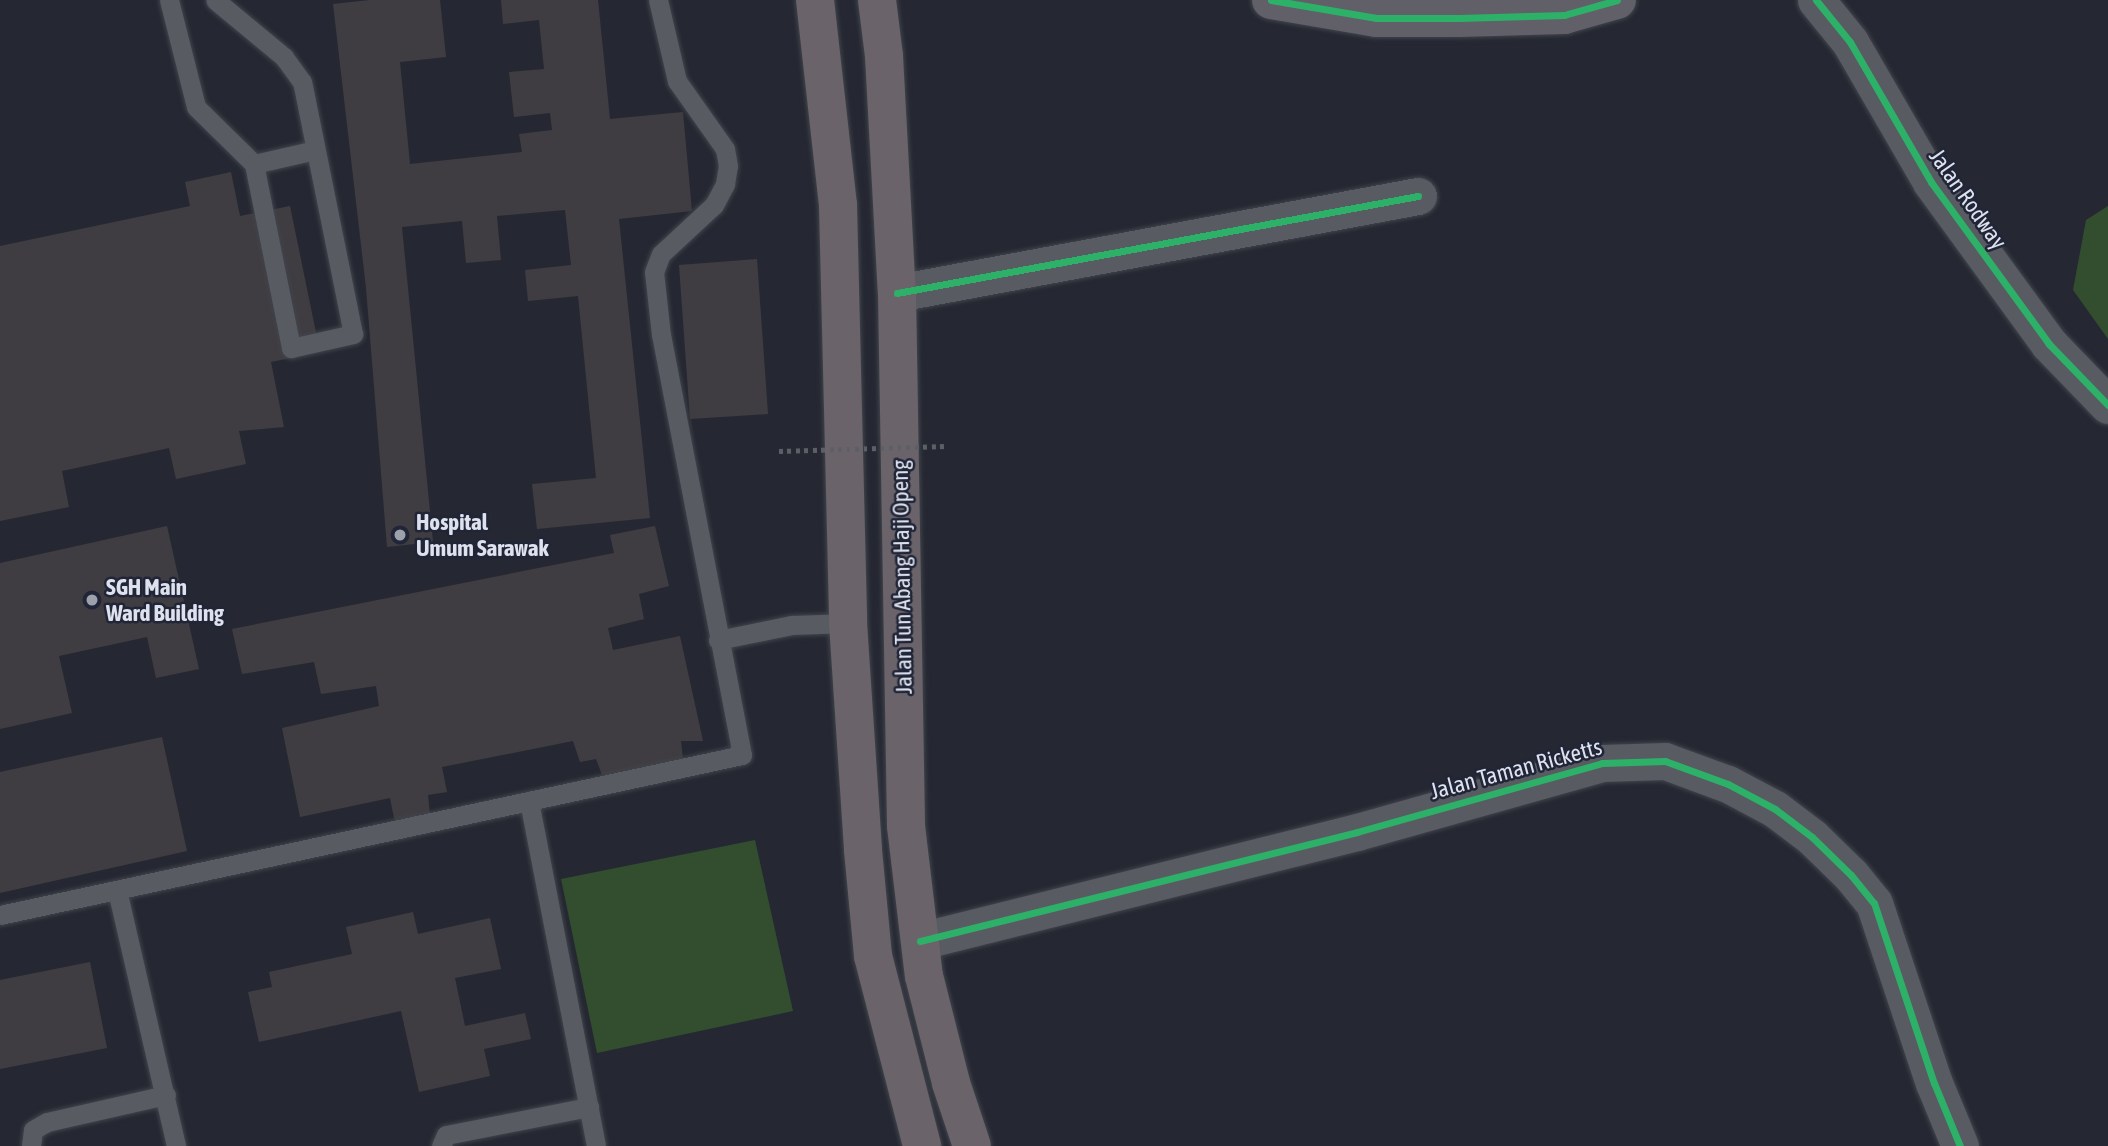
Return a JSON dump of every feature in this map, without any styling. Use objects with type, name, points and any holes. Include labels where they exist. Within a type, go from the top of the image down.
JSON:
[{"type":"main road","points":[[815,0],[838,205],[848,622],[873,956],[922,1146]]},
{"type":"main road","points":[[838,205],[852,132],[839,0]]},
{"type":"main road","name":"Jalan Tun Abang Haji Openg","points":[[877,0],[884,56],[897,293],[906,826],[924,976],[951,1083],[972,1146]]},
{"type":"street","points":[[884,56],[888,0]]},
{"type":"street","points":[[1271,0],[1376,18],[1459,18],[1564,15],[1617,0]]},
{"type":"street","name":"Jalan Rodway","points":[[1816,0],[1850,42],[1931,182],[2049,344],[2108,405]]},
{"type":"street","points":[[897,293],[1418,196]]},
{"type":"street","name":"Jalan Taman Ricketts","points":[[920,941],[1357,832],[1602,763],[1665,761],[1728,783],[1775,809],[1812,837],[1874,903],[1934,1083],[1960,1146]]},
{"type":"lane","points":[[169,0],[196,107],[254,164],[290,348],[353,334],[302,82],[284,57],[215,0]]},
{"type":"lane","points":[[0,915],[742,755],[661,335],[654,272],[661,254],[714,205],[725,184],[728,166],[725,149],[677,81],[658,0]]},
{"type":"lane","points":[[254,164],[315,150]]},
{"type":"lane","points":[[719,640],[792,625],[848,622]]},
{"type":"lane","points":[[529,801],[596,1146]]},
{"type":"lane","points":[[117,890],[176,1146]]},
{"type":"lane","points":[[31,1146],[33,1130],[47,1122],[166,1095]]},
{"type":"lane","points":[[441,1146],[446,1135],[589,1107]]},
{"type":"path","points":[[779,451],[946,446]]},
{"type":"green space","points":[[2108,206],[2108,339],[2073,290],[2086,220]]},
{"type":"green space","points":[[755,840],[793,1011],[597,1053],[561,879]]},
{"type":"building","points":[[370,0],[440,0],[446,57],[400,62],[410,164],[522,152],[519,134],[552,130],[550,113],[514,117],[509,72],[544,69],[539,20],[503,24],[501,0],[598,0],[610,119],[683,112],[692,211],[619,219],[650,518],[537,529],[532,484],[596,478],[578,296],[528,301],[525,270],[571,265],[565,210],[497,216],[501,260],[466,263],[462,221],[402,227],[433,542],[387,547],[366,288],[333,4]]},
{"type":"building","points":[[231,172],[240,216],[290,206],[320,352],[271,362],[284,427],[239,431],[246,464],[176,479],[169,448],[62,471],[69,507],[0,521],[0,246],[190,206],[185,182]]},
{"type":"building","points":[[757,259],[768,414],[690,419],[679,265]]},
{"type":"building","name":"SGH Main Ward Building","points":[[167,526],[199,669],[156,678],[147,637],[59,656],[72,713],[0,729],[0,563]]},
{"type":"building","points":[[655,526],[669,586],[639,594],[644,619],[608,628],[613,650],[680,636],[703,741],[681,741],[683,759],[604,780],[596,759],[580,762],[573,741],[442,767],[447,792],[428,795],[430,815],[395,823],[390,798],[300,817],[282,728],[379,706],[376,686],[321,694],[314,662],[242,674],[232,629],[614,553],[610,535]]},
{"type":"building","points":[[162,737],[187,851],[0,893],[0,772]]},
{"type":"building","points":[[413,912],[418,934],[490,918],[501,969],[455,978],[465,1026],[525,1013],[531,1039],[484,1049],[490,1076],[419,1092],[401,1011],[259,1042],[248,992],[272,987],[269,972],[352,954],[346,927]]},
{"type":"building","points":[[90,962],[107,1048],[0,1069],[0,980]]},
{"type":"cycle path","points":[[1271,0],[1376,18],[1564,15],[1617,0]]},
{"type":"cycle path","points":[[1816,0],[1850,42],[1931,182],[2049,344],[2108,405]]},
{"type":"cycle path","points":[[897,293],[1418,196]]},
{"type":"cycle path","points":[[920,941],[1357,832],[1602,763],[1665,761],[1728,784],[1775,809],[1812,837],[1851,875],[1874,903],[1934,1083],[1960,1146]]},
{"type":"place","name":"Hospital Umum Sarawak","points":[[400,535]]},
{"type":"place","name":"SGH Main Ward Building","points":[[92,600]]}]
